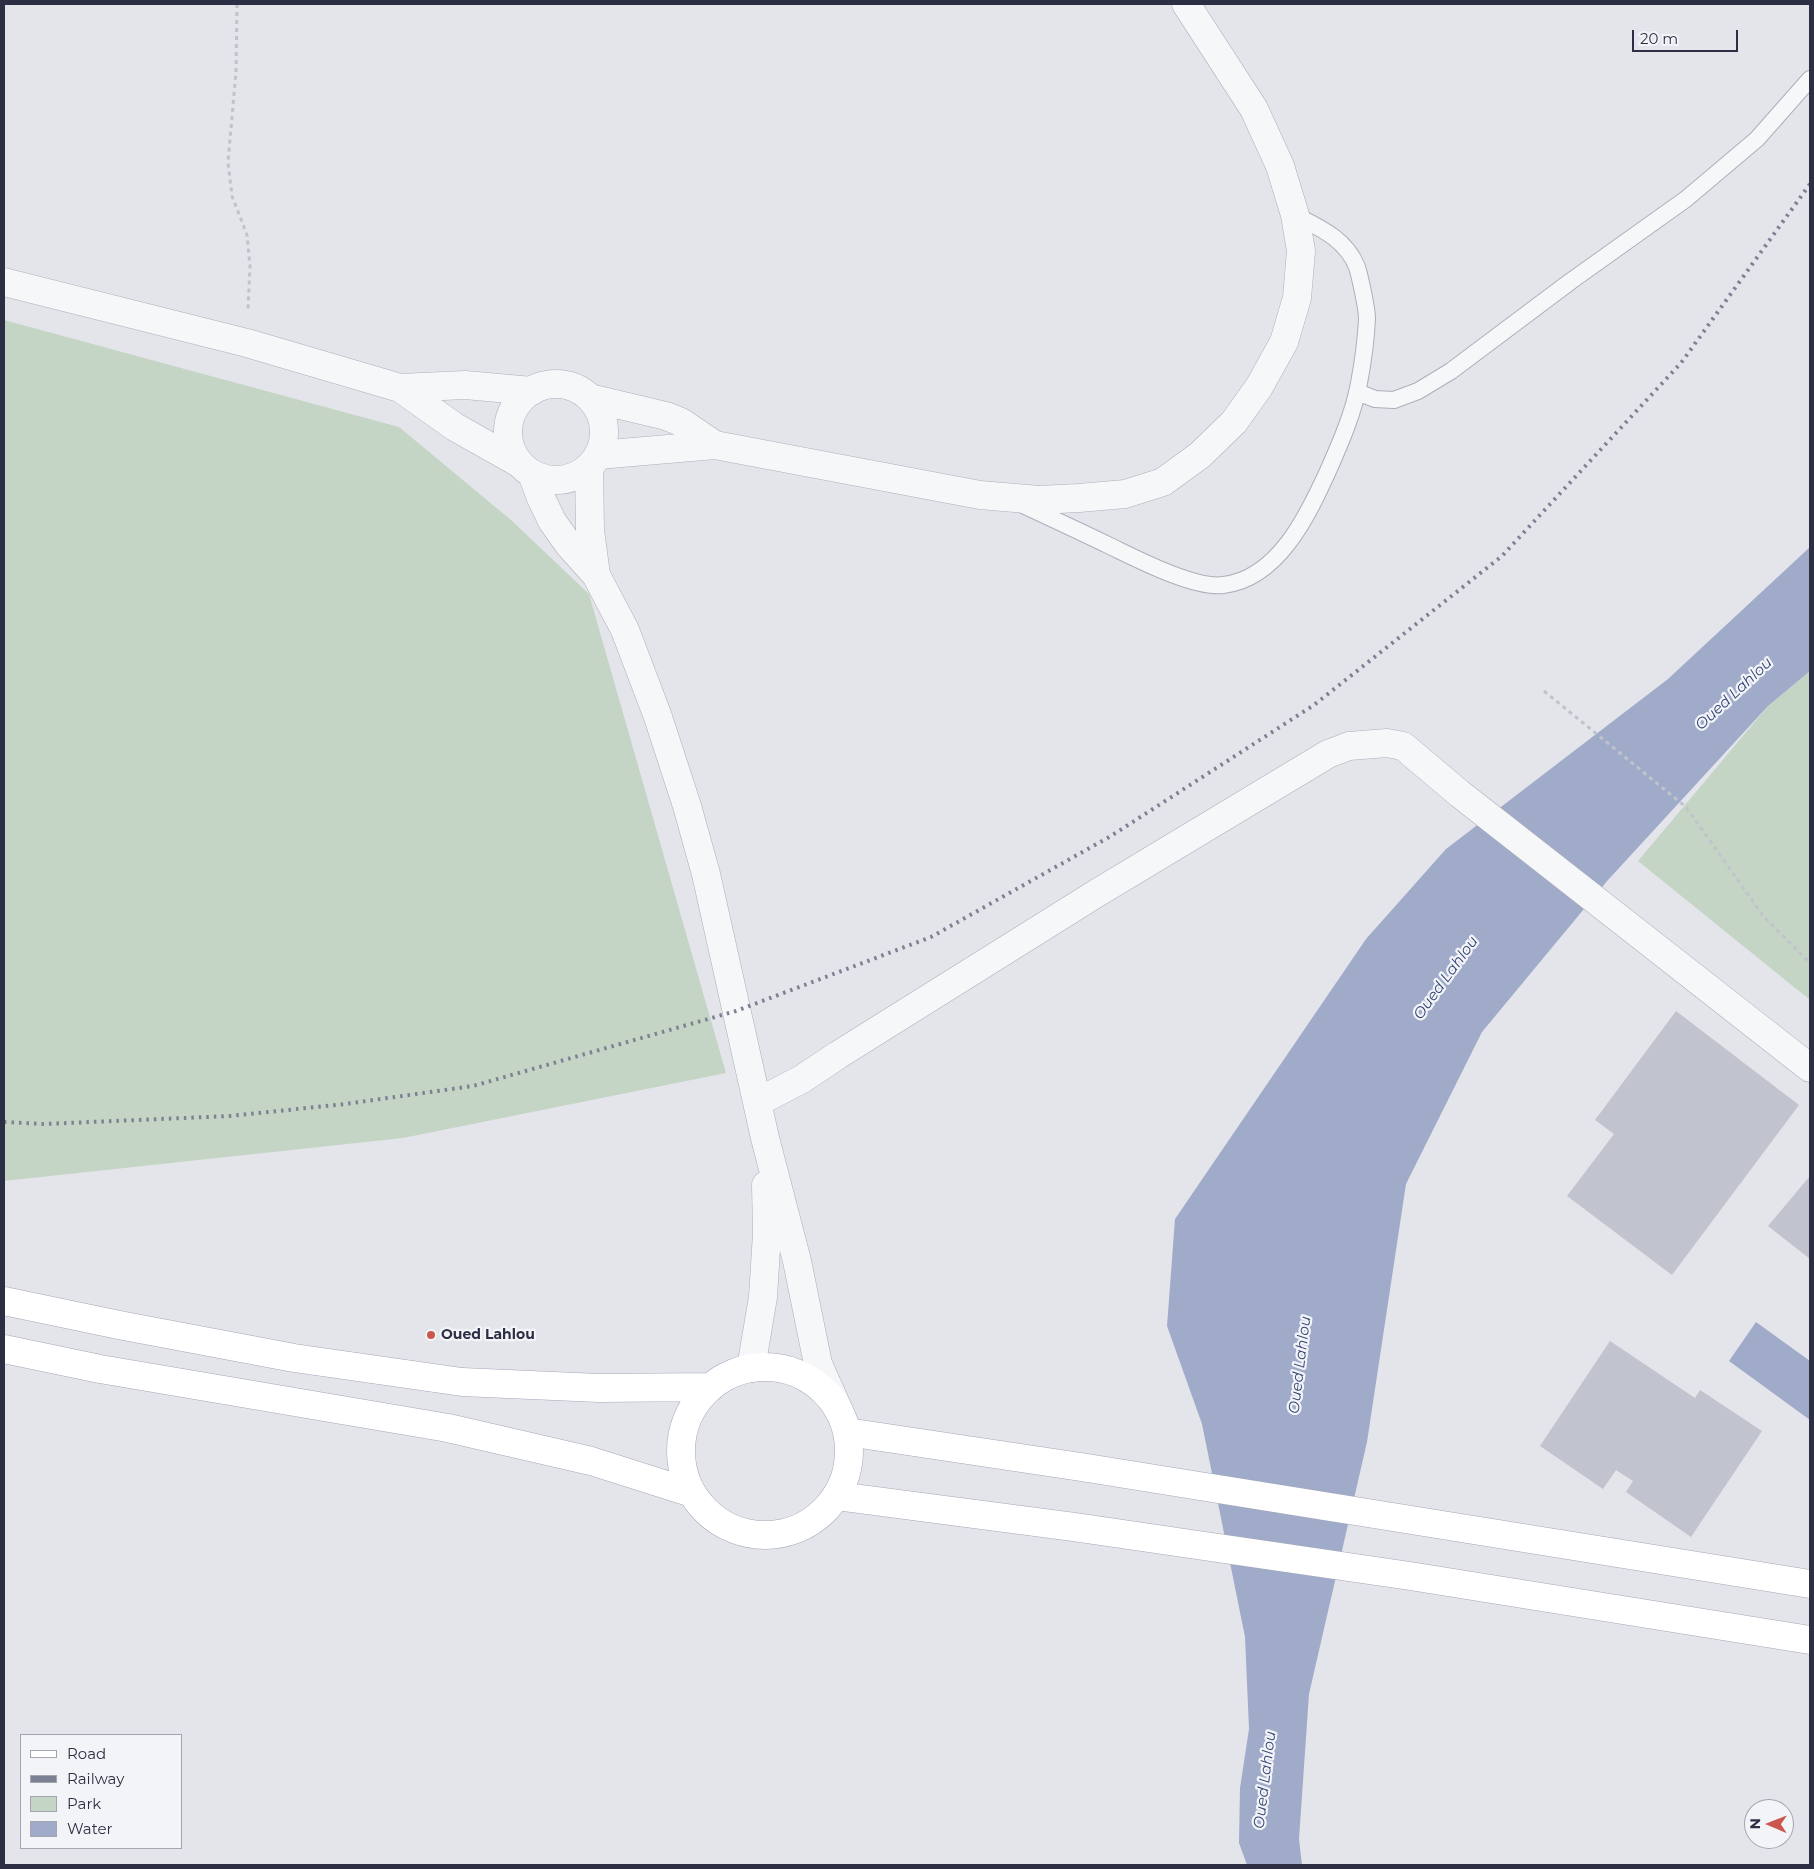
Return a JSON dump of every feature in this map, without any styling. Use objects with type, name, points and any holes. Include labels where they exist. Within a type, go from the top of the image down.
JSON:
[{"type":"main road","points":[[4,1301],[294,1358],[462,1382],[600,1388],[711,1387]]},
{"type":"main road","points":[[4,1349],[100,1369],[448,1428],[591,1461],[692,1493]]},
{"type":"main road","points":[[751,1368],[777,1368],[802,1375],[824,1390],[843,1422],[850,1454],[846,1476],[837,1496],[820,1515],[805,1526],[785,1534],[763,1536],[742,1533],[722,1524],[705,1510],[692,1493],[683,1471],[681,1448],[685,1425],[695,1404],[711,1387],[730,1375],[751,1368]]},
{"type":"main road","points":[[843,1422],[1081,1467],[1810,1584]]},
{"type":"main road","points":[[837,1496],[1074,1526],[1410,1576],[1810,1640]]},
{"type":"street","points":[[400,388],[455,427],[526,469],[543,478],[556,480],[568,479],[594,461],[715,445],[948,489],[1038,500],[1125,494],[1163,482],[1200,455],[1234,422],[1259,387],[1284,342],[1297,298],[1301,252],[1295,215],[1280,166],[1254,109],[1186,4]]},
{"type":"street","points":[[4,282],[247,343],[400,388],[465,386],[532,391]]},
{"type":"street","points":[[596,575],[590,530],[594,461],[603,443],[602,419],[598,408],[590,398],[577,389],[562,384],[546,385],[532,391],[521,400],[513,411],[509,424],[509,438],[512,451],[526,469],[552,521],[569,545],[596,575],[624,630],[658,717],[687,806],[706,874],[765,1138],[797,1261],[818,1364],[843,1422]]},
{"type":"street","points":[[590,398],[666,416],[681,422],[715,445]]},
{"type":"street","points":[[758,1102],[802,1079],[1097,892],[1328,754],[1349,746],[1387,743],[1403,746],[1460,794],[1810,1068]]},
{"type":"street","points":[[751,1368],[763,1297],[767,1233],[765,1138]]},
{"type":"lane","points":[[1356,392],[1375,399],[1394,400],[1418,390],[1451,371],[1571,281],[1686,199],[1757,139],[1810,79]]},
{"type":"lane","points":[[1005,497],[1144,562],[1190,580],[1221,586],[1240,582],[1263,569],[1285,548],[1308,514],[1342,440],[1359,384],[1367,318],[1357,267],[1346,247],[1330,234],[1295,215]]},
{"type":"path","points":[[237,4],[236,72],[228,162],[232,196],[247,234],[250,266],[247,343]]},
{"type":"path","points":[[1544,691],[1686,807],[1764,917],[1810,964]]},
{"type":"green space","points":[[4,320],[399,427],[511,520],[589,594],[726,1073],[403,1138],[4,1181]]},
{"type":"green space","points":[[1810,671],[1810,1000],[1638,861],[1768,706]]},
{"type":"water","points":[[1810,547],[1810,671],[1768,706],[1608,880],[1482,1032],[1406,1184],[1367,1442],[1309,1694],[1299,1839],[1302,1865],[1247,1865],[1239,1843],[1240,1788],[1249,1729],[1245,1637],[1202,1424],[1167,1326],[1175,1219],[1366,939],[1446,849],[1668,679]]},
{"type":"water","points":[[1756,1322],[1810,1361],[1810,1420],[1729,1361]]},
{"type":"building","points":[[1676,1011],[1799,1105],[1672,1275],[1567,1196],[1614,1134],[1595,1120]]},
{"type":"building","points":[[1810,1176],[1810,1259],[1768,1226]]},
{"type":"building","points":[[1610,1341],[1695,1398],[1700,1390],[1762,1431],[1691,1537],[1626,1492],[1633,1481],[1616,1470],[1603,1489],[1540,1446]]},
{"type":"railway","points":[[4,1122],[44,1124],[230,1116],[345,1104],[473,1086],[736,1011],[931,937],[1111,836],[1314,705],[1502,556],[1681,363],[1810,184]]},
{"type":"place","name":"Oued Lahlou","points":[[431,1335]]}]
